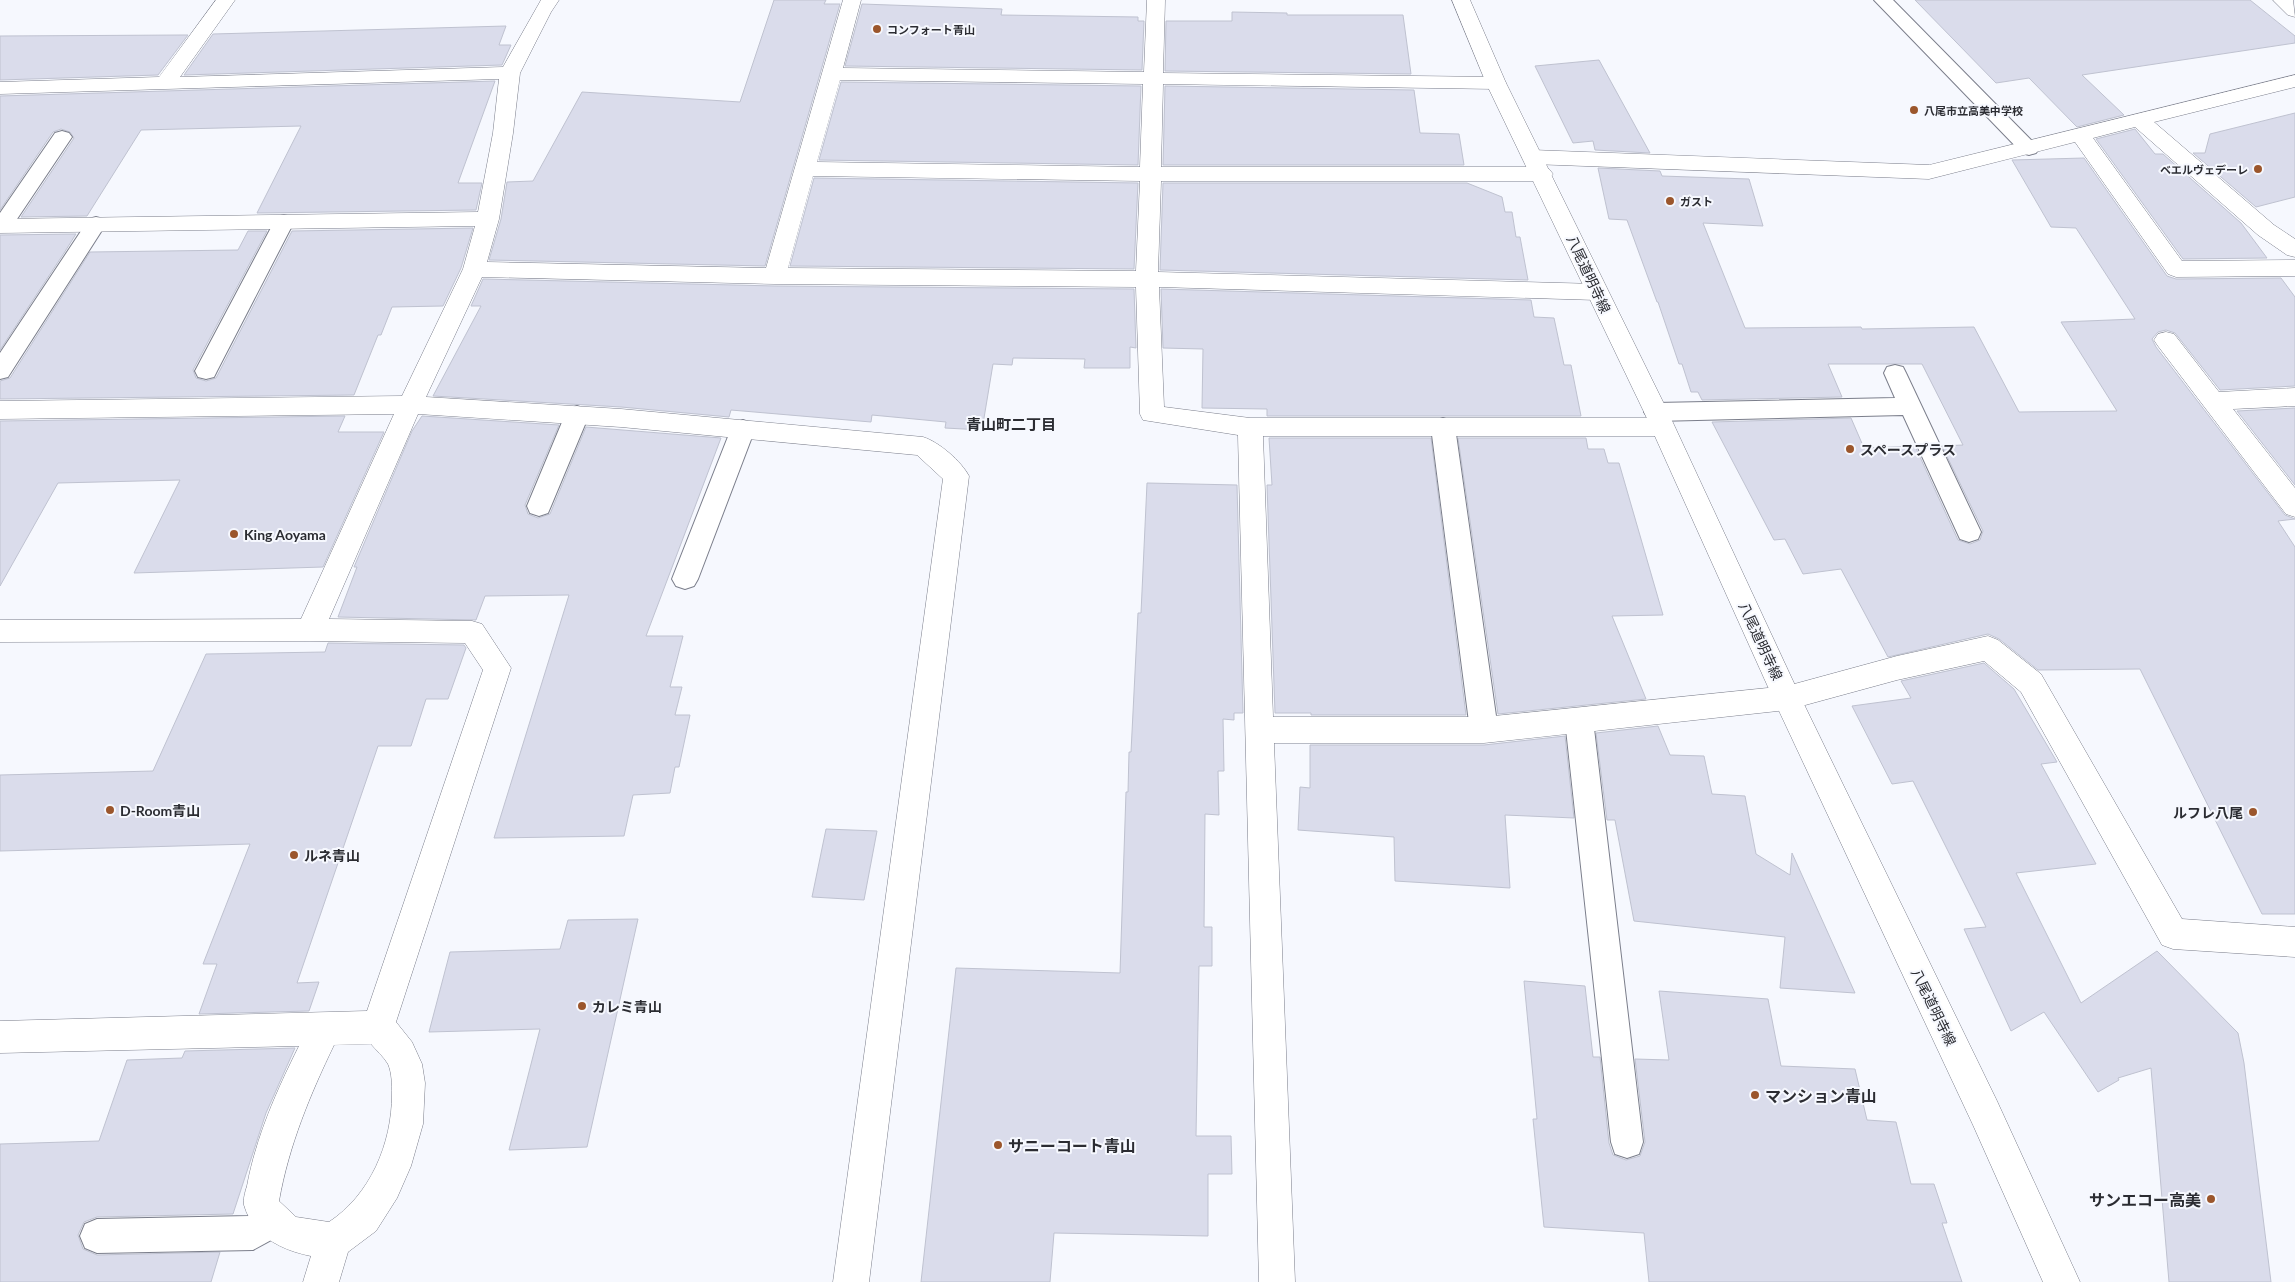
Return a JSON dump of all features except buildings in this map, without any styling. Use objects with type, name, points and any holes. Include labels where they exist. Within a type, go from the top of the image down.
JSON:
[{"type":"street","points":[[165,83],[226,0]]},
{"type":"street","points":[[310,630],[410,405],[474,269],[488,219],[503,133],[510,73],[542,11],[550,0]]},
{"type":"street","points":[[775,276],[852,0]]},
{"type":"street","points":[[1156,0],[1147,279],[1152,414],[1250,427],[1443,427],[1659,420]]},
{"type":"street","name":"八尾道明寺線","points":[[1461,0],[1496,83],[1659,420],[1787,698],[1985,1113],[2062,1282]]},
{"type":"street","points":[[2282,0],[2295,11]]},
{"type":"street","points":[[0,88],[510,73]]},
{"type":"street","points":[[832,74],[1496,83]]},
{"type":"street","points":[[805,169],[1150,174],[1537,165],[1929,172],[2029,149],[2295,81]]},
{"type":"street","points":[[2139,120],[2266,230],[2295,250]]},
{"type":"street","points":[[2081,135],[2176,269],[2295,268]]},
{"type":"street","points":[[1,226],[488,219]]},
{"type":"street","points":[[2266,230],[2295,224]]},
{"type":"street","points":[[474,269],[775,276],[1147,279],[1597,292]]},
{"type":"street","points":[[2166,340],[2295,507]]},
{"type":"street","points":[[2214,401],[2295,396]]},
{"type":"street","points":[[0,410],[410,405],[577,415],[923,446],[956,476],[851,1282]]},
{"type":"street","points":[[1250,427],[1277,1282]]},
{"type":"street","points":[[0,631],[310,630],[472,632],[496,668],[378,1027]]},
{"type":"street","points":[[1260,730],[1484,730],[1787,698],[1897,668],[1988,648],[2031,683],[2173,934],[2295,942]]},
{"type":"street","points":[[0,1037],[378,1027]]},
{"type":"street","points":[[321,1282],[332,1241],[362,1219],[385,1189],[398,1160],[407,1119],[408,1082],[404,1063],[378,1027]]},
{"type":"street","points":[[324,1029],[297,1085],[265,1174],[261,1203],[272,1221],[284,1229],[302,1236],[332,1241]]},
{"type":"lane","points":[[1883,0],[2029,149]]},
{"type":"lane","points":[[1,226],[62,137]]},
{"type":"lane","points":[[206,371],[284,222]]},
{"type":"lane","points":[[0,371],[96,224]]},
{"type":"lane","points":[[1895,373],[1969,532]]},
{"type":"lane","points":[[1659,420],[1910,406]]},
{"type":"lane","points":[[539,506],[577,415]]},
{"type":"lane","points":[[1443,427],[1484,730]]},
{"type":"lane","points":[[685,579],[743,429]]},
{"type":"lane","points":[[1579,720],[1627,1142]]},
{"type":"lane","points":[[97,1236],[253,1233],[272,1221]]},
{"type":"place","name":"コンフォート青山","points":[[877,29]]},
{"type":"place","name":"八尾市立高美中学校","points":[[1914,110]]},
{"type":"place","name":"ベエルヴェデーレ","points":[[2258,169]]},
{"type":"place","name":"ガスト","points":[[1670,201]]},
{"type":"place","name":"スペースプラス","points":[[1850,449]]},
{"type":"place","name":"King Aoyama","points":[[234,534]]},
{"type":"place","name":"D-Room青山","points":[[110,810]]},
{"type":"place","name":"ルフレ八尾","points":[[2253,812]]},
{"type":"place","name":"ルネ青山","points":[[294,855]]},
{"type":"place","name":"カレミ青山","points":[[582,1006]]},
{"type":"place","name":"マンション青山","points":[[1755,1095]]},
{"type":"place","name":"サニーコート青山","points":[[998,1145]]},
{"type":"place","name":"サンエコー高美","points":[[2211,1199]]},
{"type":"district","name":"青山町二丁目","points":[[1011,424]]}]
